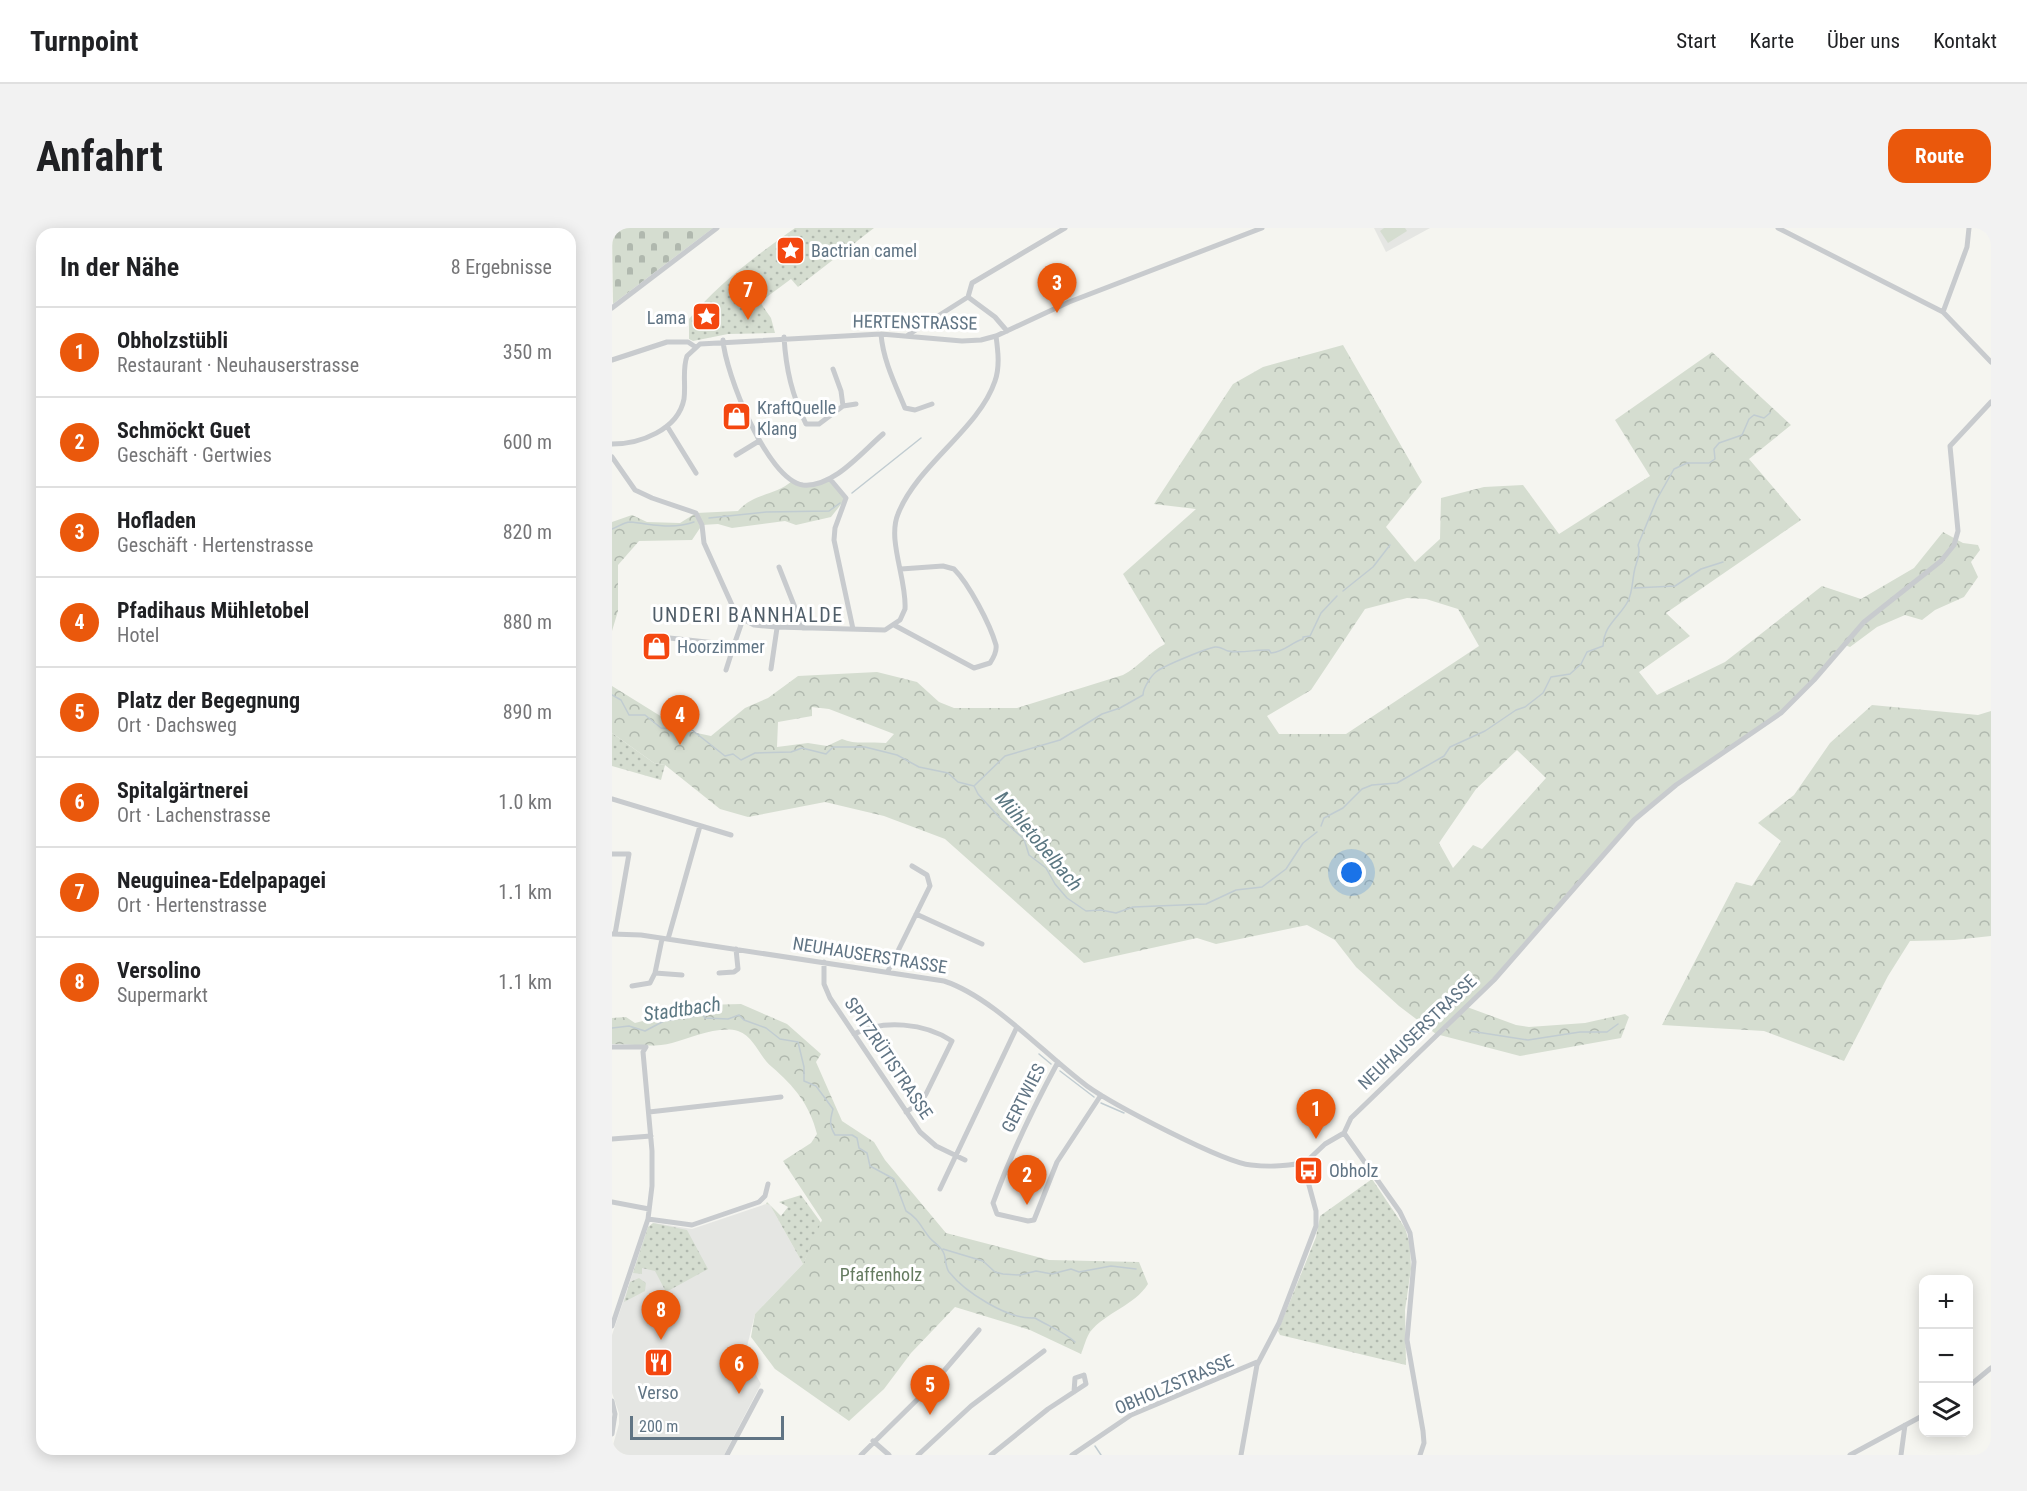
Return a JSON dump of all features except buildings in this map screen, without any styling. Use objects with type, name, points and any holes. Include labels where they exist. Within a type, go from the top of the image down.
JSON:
[{"type":"street","points":[[612,308],[717,228]]},
{"type":"street","points":[[908,335],[968,297],[972,283],[1065,228]]},
{"type":"street","name":"HERTENSTRASSE","points":[[612,360],[667,342],[686,341],[694,346],[704,342],[723,340],[784,337],[881,334],[962,341],[996,336],[1055,308],[1262,228]]},
{"type":"street","points":[[1778,228],[1943,312],[1991,362]]},
{"type":"street","points":[[1943,312],[1968,247],[1969,228]]},
{"type":"street","points":[[968,297],[995,317],[1007,331]]},
{"type":"street","points":[[881,334],[882,347],[891,375],[905,408],[915,410],[932,404]]},
{"type":"street","points":[[612,457],[635,490],[696,513],[702,525],[704,543],[732,605],[742,619],[754,625],[777,628],[885,630],[894,625],[905,609],[895,531],[896,517],[935,460],[991,392],[998,363],[996,336]]},
{"type":"street","points":[[784,337],[785,368],[790,387],[806,424],[819,424],[843,406],[856,405]]},
{"type":"street","points":[[723,340],[752,428],[769,456],[792,481],[803,485],[830,479],[883,434]]},
{"type":"street","points":[[612,444],[642,439],[667,426],[682,404],[685,362],[694,346]]},
{"type":"street","points":[[833,369],[842,391],[843,406]]},
{"type":"street","name":"NEUHAUSERSTRASSE","points":[[613,934],[665,939],[888,971],[958,986],[981,1000],[1101,1095],[1231,1160],[1250,1166],[1303,1163],[1325,1144],[1344,1133],[1347,1124],[1359,1110],[1494,980],[1634,820],[1676,785],[1781,713],[1808,688],[1864,622],[1908,590],[1941,561],[1954,545],[1958,531],[1950,446],[1991,402]]},
{"type":"street","points":[[667,426],[696,473]]},
{"type":"street","points":[[736,455],[759,441]]},
{"type":"street","points":[[830,479],[846,498],[834,528],[834,540],[853,629]]},
{"type":"street","points":[[894,625],[974,668],[990,663],[996,653],[996,647],[986,624],[954,569],[943,566],[901,568]]},
{"type":"street","points":[[779,567],[803,628]]},
{"type":"street","points":[[726,669],[742,619]]},
{"type":"street","points":[[771,669],[777,628]]},
{"type":"street","points":[[651,636],[734,645]]},
{"type":"street","points":[[612,800],[731,835]]},
{"type":"street","points":[[633,986],[650,984],[656,973],[700,826]]},
{"type":"street","points":[[612,854],[629,854],[613,934]]},
{"type":"street","points":[[888,971],[930,886],[927,875],[912,866]]},
{"type":"street","points":[[916,914],[982,944]]},
{"type":"street","points":[[719,973],[735,972],[738,969],[736,949]]},
{"type":"street","name":"SPITZRÜTISTRASSE","points":[[824,962],[824,984],[906,1112],[928,1140],[965,1160]]},
{"type":"street","points":[[656,973],[682,975]]},
{"type":"street","points":[[854,1034],[872,1027],[909,1026],[928,1029],[952,1041],[921,1102],[906,1112]]},
{"type":"street","points":[[940,1189],[1016,1029]]},
{"type":"street","points":[[612,1047],[646,1047],[643,1052],[652,1174],[648,1219],[612,1326]]},
{"type":"street","name":"GERTWIES","points":[[1058,1062],[1029,1116],[1007,1165],[993,1203],[997,1214],[1028,1221],[1034,1220],[1057,1162],[1101,1095]]},
{"type":"street","points":[[649,1112],[781,1097]]},
{"type":"street","points":[[1344,1133],[1400,1212],[1413,1243],[1414,1273],[1407,1340],[1423,1431],[1424,1443],[1420,1455]]},
{"type":"street","points":[[612,1139],[651,1136]]},
{"type":"street","points":[[1241,1455],[1258,1361],[1279,1323],[1316,1226],[1316,1211],[1303,1163]]},
{"type":"street","points":[[648,1219],[692,1225],[755,1204],[765,1196],[768,1184]]},
{"type":"street","points":[[612,1202],[649,1209]]},
{"type":"street","points":[[861,1455],[931,1386],[979,1330]]},
{"type":"street","points":[[918,1455],[971,1406],[1044,1351]]},
{"type":"street","name":"OBHOLZSTRASSE","points":[[1072,1455],[1136,1413],[1258,1361]]},
{"type":"street","points":[[1973,1383],[1991,1368]]},
{"type":"street","points":[[727,1455],[760,1391]]},
{"type":"street","points":[[991,1455],[1034,1420],[1074,1392]]},
{"type":"street","points":[[612,1401],[615,1414],[612,1434]]},
{"type":"street","points":[[1850,1455],[1919,1417]]},
{"type":"street","points":[[1901,1455],[1905,1425]]},
{"type":"street","points":[[873,1441],[889,1455]]},
{"type":"shaded area","points":[[1374,228],[1430,228],[1386,252]]},
{"type":"shaded area","points":[[766,1204],[770,1205],[803,1264],[755,1314],[745,1355],[761,1384],[724,1455],[619,1455],[613,1445],[619,1424],[619,1413],[612,1393],[612,1335],[648,1227],[655,1223],[692,1229]]},
{"type":"green space","points":[[612,228],[713,228],[613,304]]},
{"type":"green space","points":[[795,228],[874,228],[798,287],[791,279],[760,302],[771,318],[775,333],[728,334],[693,341],[689,339],[689,319],[700,306],[739,270]]},
{"type":"green space","points":[[1384,228],[1405,228],[1407,231],[1388,243],[1380,231]]},
{"type":"green space","points":[[1343,345],[1422,482],[1386,527],[1415,562],[1440,539],[1441,498],[1484,487],[1523,485],[1559,534],[1650,476],[1615,420],[1712,352],[1791,425],[1749,459],[1801,520],[1666,613],[1690,636],[1639,672],[1657,695],[1725,662],[1822,586],[1861,599],[1914,568],[1943,532],[1963,543],[1978,545],[1980,550],[1971,562],[1978,577],[1964,597],[1935,610],[1922,620],[1905,615],[1877,627],[1850,647],[1845,645],[1781,713],[1676,785],[1634,820],[1467,1007],[1516,1025],[1529,1027],[1585,1023],[1625,1014],[1629,1017],[1621,1038],[1520,1056],[1436,1034],[1399,1006],[1356,967],[1335,940],[1307,925],[1216,944],[1197,938],[1084,963],[945,839],[884,816],[825,802],[748,817],[720,809],[665,765],[654,763],[612,733],[612,686],[683,730],[711,736],[745,708],[768,698],[798,676],[877,672],[917,682],[939,702],[954,708],[1017,708],[1123,675],[1165,644],[1123,574],[1196,509],[1154,504],[1233,384],[1263,367]],"holes":[[[1407,598],[1426,599],[1458,609],[1479,646],[1346,734],[1279,734],[1267,716],[1311,690],[1365,609]],[[812,707],[829,709],[894,734],[886,743],[842,739],[827,746],[808,743],[777,747],[778,722],[812,716]],[[1517,750],[1546,778],[1482,849],[1473,845],[1453,868],[1439,843],[1476,789]]]},
{"type":"green space","points":[[830,479],[846,498],[831,517],[796,525],[785,521],[732,528],[718,524],[702,525],[692,540],[639,541],[618,565],[618,611],[612,631],[612,522],[632,515],[647,522],[680,523],[696,513],[738,511],[750,501],[792,481],[803,485]]},
{"type":"green space","points":[[1872,705],[1978,715],[1991,711],[1991,936],[1910,941],[1888,976],[1844,1061],[1764,1031],[1662,1025],[1736,882],[1752,886],[1781,841],[1758,823],[1794,795],[1830,743]]},
{"type":"green space","points":[[612,733],[654,763],[665,765],[661,780],[612,766]]},
{"type":"green space","name":"Pfaffenholz","points":[[741,1004],[787,1024],[821,1054],[816,1062],[842,1121],[874,1142],[885,1160],[946,1233],[1049,1260],[1139,1262],[1148,1284],[1135,1298],[1104,1319],[1090,1332],[1081,1354],[1030,1330],[955,1307],[911,1353],[884,1389],[849,1421],[775,1369],[751,1337],[755,1314],[803,1264],[822,1220],[783,1161],[811,1143],[817,1134],[810,1114],[800,1097],[768,1063],[753,1042],[738,1031],[714,1031],[658,1045],[612,1044],[612,1018],[626,1017],[635,1023],[704,1005]]},
{"type":"green space","points":[[1372,1179],[1405,1228],[1410,1245],[1411,1269],[1405,1310],[1406,1365],[1280,1335],[1278,1331],[1316,1237],[1320,1216]]},
{"type":"green space","points":[[801,1195],[822,1224],[803,1264],[770,1205],[781,1216],[788,1207],[779,1202]]},
{"type":"green space","points":[[653,1223],[687,1230],[708,1269],[666,1292],[655,1271],[642,1268],[642,1274],[633,1273],[648,1227]]},
{"type":"green space","points":[[639,1278],[646,1283],[645,1291],[624,1302],[630,1282]]},
{"type":"waterway","name":"Mühletobelbach","points":[[1321,826],[1324,818],[1343,808],[1362,789],[1372,785],[1397,783],[1444,756],[1450,747],[1485,731],[1516,710],[1525,707],[1543,693],[1551,677],[1570,674],[1581,664],[1587,652],[1603,646],[1609,626],[1625,607],[1630,597],[1639,554],[1638,545],[1657,499],[1674,469],[1687,463],[1709,463],[1715,459],[1714,449],[1719,443],[1742,435],[1749,419],[1754,415],[1764,418],[1770,413]]},
{"type":"waterway","points":[[852,493],[921,438]]},
{"type":"waterway","points":[[709,518],[766,512],[829,511],[840,503]]},
{"type":"waterway","points":[[612,529],[630,522],[670,526],[694,522]]},
{"type":"waterway","points":[[1343,591],[1373,567],[1390,545]]},
{"type":"waterway","points":[[1634,588],[1675,586],[1701,569],[1723,562]]},
{"type":"waterway","points":[[975,785],[1005,756],[1060,740],[1102,714],[1120,708],[1143,695],[1154,674],[1175,662],[1215,647],[1233,652],[1269,650],[1271,653],[1284,649],[1303,637],[1310,636],[1321,613],[1337,596]]},
{"type":"waterway","name":"Mühletobelbach","points":[[612,695],[621,700],[629,715],[645,715],[661,728],[692,730],[725,756],[733,754],[741,760],[755,753],[791,752],[802,748],[826,754],[833,747],[865,747],[897,755],[919,767],[948,773],[958,782],[974,786],[978,794],[1000,818],[1024,839],[1029,855],[1046,868],[1055,884],[1067,898],[1086,911],[1101,910],[1116,913],[1133,907],[1206,904],[1236,890],[1262,887],[1286,869],[1303,843],[1317,832]]},
{"type":"waterway","name":"Stadtbach","points":[[612,1028],[629,1026],[645,1031],[664,1021],[703,1015],[705,1018],[728,1019],[739,1015],[744,1020],[766,1028],[780,1039],[798,1042],[804,1067],[804,1081],[816,1086],[833,1109],[831,1122],[835,1135],[852,1135],[857,1138],[859,1148],[867,1153],[870,1166],[894,1179],[906,1211],[941,1248],[947,1269],[956,1280],[976,1296],[1000,1310],[1035,1318],[1075,1342]]},
{"type":"waterway","points":[[1470,1031],[1528,1040],[1580,1032],[1607,1032],[1618,1024]]},
{"type":"waterway","points":[[1039,1054],[1051,1064]]},
{"type":"waterway","points":[[1060,1071],[1094,1097]]},
{"type":"waterway","points":[[1101,1103],[1124,1113]]},
{"type":"waterway","name":"Stadtbach","points":[[943,1249],[983,1261],[995,1272],[1003,1274],[1020,1275],[1036,1271],[1052,1274],[1071,1269],[1079,1272],[1111,1266],[1136,1269]]},
{"type":"waterway","points":[[1095,1446],[1101,1455]]},
{"type":"place","name":"Bactrian camel","points":[[790,250]]},
{"type":"place","name":"Hofladen","points":[[1057,313]]},
{"type":"place","name":"Lama","points":[[707,317]]},
{"type":"place","name":"Neuguinea-Edelpapagei","points":[[748,320]]},
{"type":"place","name":"KraftQuelle Klang","points":[[736,417]]},
{"type":"place","name":"Hoorzimmer","points":[[656,646]]},
{"type":"place","name":"Pfadihaus Mühletobel","points":[[680,745]]},
{"type":"place","name":"Obholzstübli","points":[[1316,1139]]},
{"type":"place","name":"Obholz","points":[[1308,1170]]},
{"type":"place","name":"Schmöckt Guet","points":[[1027,1205]]},
{"type":"place","name":"Versolino","points":[[661,1340]]},
{"type":"place","name":"Verso","points":[[658,1363]]},
{"type":"place","name":"Spitalgärtnerei","points":[[739,1394]]},
{"type":"place","name":"Platz der Begegnung","points":[[930,1415]]},
{"type":"district","name":"UNDERI BANNHALDE","points":[[748,615]]}]
